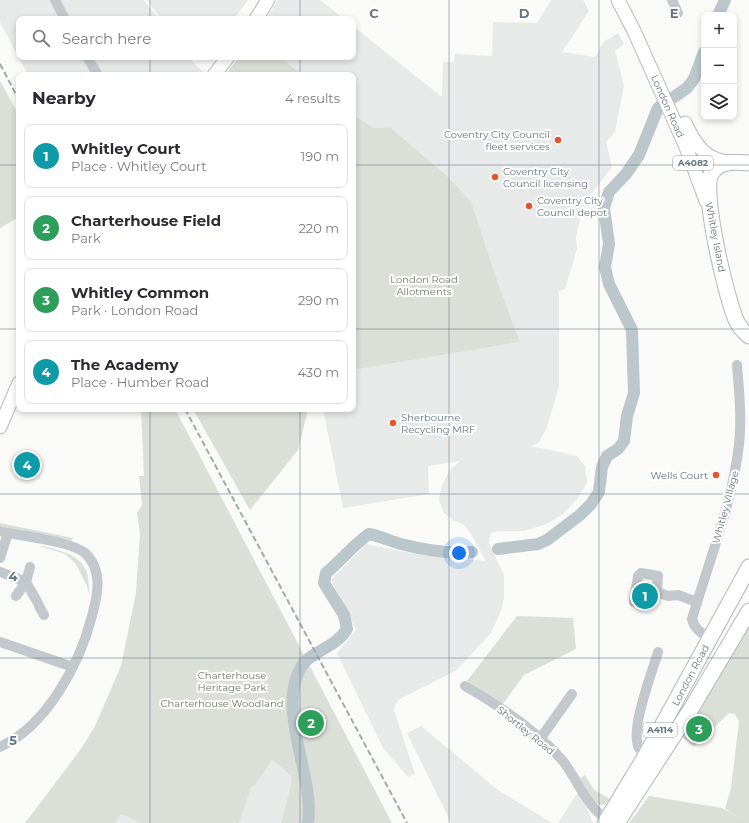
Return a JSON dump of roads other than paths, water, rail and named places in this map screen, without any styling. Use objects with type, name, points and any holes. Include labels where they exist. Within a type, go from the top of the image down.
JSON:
[{"type":"highway","points":[[731,162],[749,163]]},
{"type":"highway","name":"Whitley Island","points":[[731,162],[720,165],[710,176],[708,185],[710,214],[733,312],[739,325],[749,336]]},
{"type":"highway","name":"London Road","points":[[610,822],[749,567]]},
{"type":"highway","name":"London Road","points":[[610,822],[691,709],[749,611]]},
{"type":"main road","points":[[258,16],[268,0]]},
{"type":"main road","name":"London Road","points":[[618,0],[659,75],[678,115],[702,152],[715,160],[731,162]]},
{"type":"main road","name":"London Road","points":[[628,0],[646,36],[659,75]]},
{"type":"main road","points":[[216,72],[226,60]]},
{"type":"main road","points":[[678,115],[711,149],[721,154],[749,156]]},
{"type":"main road","name":"London Road","points":[[678,115],[710,214]]},
{"type":"main road","points":[[0,427],[16,390]]},
{"type":"street","points":[[55,0],[63,16]]},
{"type":"street","points":[[673,1],[678,13]]},
{"type":"street","points":[[89,60],[96,72]]},
{"type":"street","name":"Whitley Village","points":[[710,639],[698,631],[693,624],[692,619],[726,508],[736,467],[740,422],[737,365]]},
{"type":"street","points":[[0,558],[4,532],[69,545],[85,554],[95,567],[98,582],[94,609],[87,636],[73,667],[59,691],[40,716],[29,727],[0,747]]},
{"type":"street","points":[[16,596],[26,582],[30,567]]},
{"type":"street","points":[[0,572],[26,582],[40,608]]},
{"type":"street","points":[[634,602],[638,576],[641,573],[658,576],[657,592],[668,596],[678,595],[697,602]]},
{"type":"street","points":[[0,642],[73,667]]},
{"type":"street","points":[[646,755],[637,745],[638,716],[658,652]]},
{"type":"street","name":"Shortley Road","points":[[465,686],[497,706],[540,739],[562,760],[574,776],[595,811],[610,822]]},
{"type":"street","points":[[540,739],[572,694]]},
{"type":"waterway","points":[[719,12],[725,0]]},
{"type":"waterway","points":[[498,549],[538,544],[547,540],[580,515],[591,504],[599,492],[602,467],[607,456],[618,449],[624,441],[627,416],[634,393],[632,330],[609,284],[605,267],[609,244],[604,208],[609,192],[626,174],[639,155],[658,108],[687,88],[694,79],[701,60]]},
{"type":"waterway","points":[[308,823],[309,805],[294,723],[294,684],[301,667],[305,662],[310,657],[336,641],[347,629],[344,615],[324,583],[326,573],[358,542],[369,534],[401,544],[428,550],[445,552],[472,552]]},
{"type":"railway","points":[[0,64],[16,94]]},
{"type":"railway","points":[[187,412],[407,823]]},
{"type":"place","name":"Coventry City Council fleet services","points":[[558,140]]},
{"type":"place","name":"Coventry City Council licensing","points":[[495,177]]},
{"type":"place","name":"Coventry City Council depot","points":[[529,206]]},
{"type":"place","name":"Sherbourne Recycling MRF","points":[[393,423]]},
{"type":"place","name":"The Academy","points":[[27,465]]},
{"type":"place","name":"Wells Court","points":[[716,475]]},
{"type":"place","name":"Whitley Court","points":[[645,596]]},
{"type":"place","name":"Charterhouse Field","points":[[311,723]]},
{"type":"place","name":"Whitley Common","points":[[699,729]]},
{"type":"park label","name":"London Road Allotments","points":[[424,284]]},
{"type":"park label","name":"Charterhouse Heritage Park","points":[[232,680]]},
{"type":"park label","name":"Charterhouse Woodland","points":[[222,703]]}]
